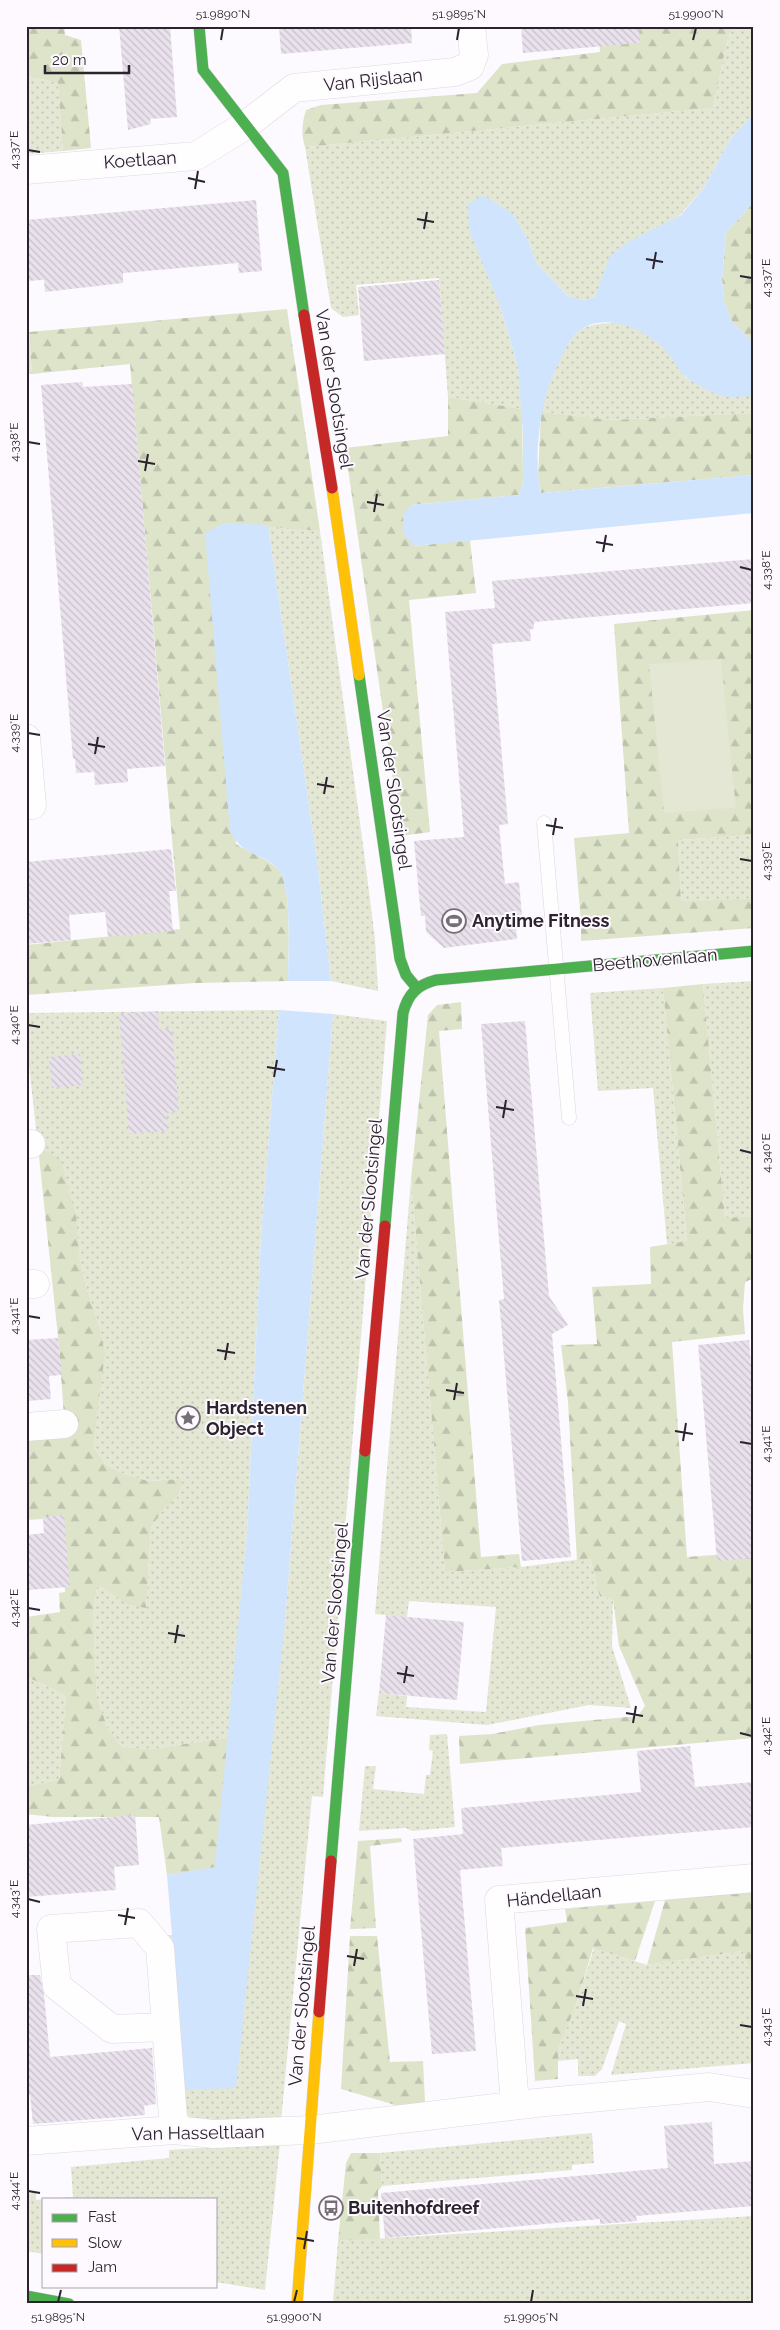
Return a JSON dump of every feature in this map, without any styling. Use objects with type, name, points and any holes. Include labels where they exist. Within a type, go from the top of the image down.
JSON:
[{"type":"street","name":"Van der Slootsingel","points":[[199,26],[203,70],[283,173],[310,358],[326,444],[400,959],[406,975],[416,987],[406,999],[403,1013],[297,2304]]},
{"type":"street","name":"Van Rijslaan","points":[[246,125],[294,88],[455,72],[470,66],[474,54],[471,26]]},
{"type":"street","name":"Koetlaan","points":[[26,170],[196,156],[246,125]]},
{"type":"street","points":[[26,738],[32,804],[26,805]]},
{"type":"street","name":"Beethovenlaan","points":[[416,987],[436,980],[754,951]]},
{"type":"street","points":[[26,1427],[64,1424]]},
{"type":"street","name":"Händellaan","points":[[515,2105],[498,1900],[754,1878]]},
{"type":"street","points":[[165,2027],[112,2029],[57,1986],[51,1928],[139,1923],[160,1948],[174,2130]]},
{"type":"street","points":[[310,2130],[515,2105],[709,2087],[754,2094]]},
{"type":"street","name":"Van Hasseltlaan","points":[[26,2141],[174,2130],[214,2134],[310,2130]]},
{"type":"street","points":[[26,2296],[69,2304]]},
{"type":"lane","points":[[544,823],[569,1118]]},
{"type":"green space","points":[[26,26],[64,26],[65,35],[81,40],[91,148],[63,151],[58,83],[28,76]]},
{"type":"green space","points":[[598,26],[733,26],[727,41],[713,108],[305,147],[302,128],[306,110],[321,105],[477,93],[502,64],[600,52]]},
{"type":"green space","points":[[733,26],[754,26],[754,113],[730,139],[704,188],[680,215],[657,229],[600,287],[595,297],[585,300],[568,296],[537,264],[528,240],[513,214],[500,306],[518,367],[522,409],[448,397],[439,278],[356,285],[359,315],[343,317],[331,308],[305,147],[713,108],[727,41]]},
{"type":"green space","points":[[26,39],[28,76],[58,83],[63,151],[26,154]]},
{"type":"green space","points":[[754,202],[754,343],[732,322],[724,301],[722,279],[726,233]]},
{"type":"green space","points":[[287,309],[320,531],[224,523],[236,844],[272,864],[282,876],[288,903],[288,981],[195,983],[26,995],[26,945],[180,929],[130,364],[32,374],[29,332]]},
{"type":"green space","points":[[621,323],[644,332],[666,350],[686,378],[722,396],[754,396],[754,413],[611,420],[541,412],[557,365],[563,352],[577,333],[586,327],[594,325]]},
{"type":"green space","points":[[26,332],[29,332],[32,374],[26,374]]},
{"type":"green space","points":[[448,397],[522,409],[523,481],[519,495],[411,505],[414,546],[470,540],[476,593],[409,600],[430,832],[401,836],[345,448],[448,436]]},
{"type":"green space","points":[[541,412],[611,420],[754,413],[754,475],[541,493],[538,476]]},
{"type":"green space","points":[[268,525],[320,531],[375,939],[378,991],[331,981],[317,860]]},
{"type":"green space","points":[[754,610],[754,835],[678,840],[681,902],[754,898],[754,928],[581,941],[574,838],[629,833],[614,624]]},
{"type":"green space","points":[[721,659],[736,808],[664,813],[649,664]]},
{"type":"green space","points":[[754,835],[754,898],[681,903],[678,840]]},
{"type":"green space","points":[[754,981],[754,1216],[725,1218],[703,984]]},
{"type":"green space","points":[[703,984],[725,1218],[754,1216],[754,1278],[745,1282],[743,1309],[745,1334],[672,1342],[687,1557],[754,1552],[754,1738],[460,1764],[459,1736],[492,1734],[539,1725],[638,1716],[645,1706],[619,1646],[613,1599],[600,1597],[590,1558],[577,1561],[568,1402],[561,1345],[597,1344],[592,1287],[651,1284],[650,1247],[687,1241],[663,988]]},
{"type":"green space","points":[[663,988],[687,1242],[667,1244],[653,1088],[598,1091],[590,993]]},
{"type":"green space","points":[[461,1002],[462,1029],[439,1031],[481,1557],[519,1554],[521,1567],[445,1572],[411,1179],[428,1015],[437,1005]]},
{"type":"green space","points":[[279,1010],[261,1236],[247,1533],[229,1737],[152,1749],[122,1747],[108,1729],[97,1698],[93,1616],[97,1587],[103,1588],[130,1605],[146,1607],[151,1528],[161,1512],[177,1497],[180,1479],[148,1481],[124,1474],[105,1464],[93,1446],[99,1326],[85,1283],[79,1254],[38,1147],[26,1038],[26,1013]]},
{"type":"green space","points":[[333,1014],[387,1021],[323,1797],[312,1796],[281,2121],[198,2123],[179,2109],[166,1935],[173,1935],[285,1622]]},
{"type":"green space","points":[[38,1147],[60,1159],[76,1215],[79,1254],[85,1283],[99,1326],[105,1354],[93,1446],[105,1464],[124,1474],[148,1481],[180,1479],[182,1483],[177,1497],[161,1512],[151,1528],[146,1608],[129,1605],[103,1588],[97,1587],[93,1616],[97,1698],[108,1729],[122,1747],[152,1749],[229,1737],[215,1868],[167,1875],[159,1817],[53,1817],[26,1814],[26,1786],[59,1780],[66,1697],[48,1686],[26,1677],[26,1617],[60,1612],[59,1593],[65,1592],[60,1518],[26,1520],[26,1436],[65,1431],[59,1346]]},
{"type":"green space","points":[[411,1179],[445,1572],[521,1567],[590,1558],[600,1597],[613,1599],[612,1646],[631,1708],[589,1705],[487,1725],[376,1716],[379,1693],[407,1696],[406,1707],[486,1712],[496,1607],[409,1601],[407,1617],[375,1614]]},
{"type":"green space","points":[[26,1677],[48,1686],[66,1697],[59,1780],[26,1786]]},
{"type":"green space","points":[[447,1734],[455,1827],[412,1831],[406,1828],[359,1831],[365,1766],[376,1766],[373,1789],[424,1794],[426,1775],[430,1775],[433,1751],[429,1750],[430,1735]]},
{"type":"green space","points":[[401,1838],[402,1842],[370,1846],[376,1928],[350,1929],[358,1841]]},
{"type":"green space","points":[[754,1890],[754,1985],[743,1951],[647,1965],[665,1900]]},
{"type":"green space","points":[[655,1901],[635,1961],[593,1948],[575,2008],[558,2049],[558,2079],[535,2081],[525,1928],[567,1922],[565,1909]]},
{"type":"green space","points":[[350,1936],[377,1936],[390,2062],[423,2061],[425,2102],[402,2107],[341,2089]]},
{"type":"green space","points":[[594,1948],[647,1965],[743,1951],[754,1985],[754,2063],[611,2075],[626,2024],[619,2021],[602,2069],[595,2076],[578,2076],[578,2059],[558,2061],[558,2049],[575,2008]]},
{"type":"green space","points":[[592,2133],[594,2163],[572,2165],[572,2170],[382,2186],[380,2153]]},
{"type":"green space","points":[[280,2143],[265,2290],[218,2282],[218,2198],[61,2198],[73,2197],[71,2167],[169,2158],[169,2150]]},
{"type":"green space","points":[[351,2153],[380,2153],[382,2186],[378,2191],[380,2239],[338,2241],[346,2163]]},
{"type":"green space","points":[[36,2193],[36,2200],[42,2199],[42,2254],[26,2251],[26,2194]]},
{"type":"green space","points":[[754,2216],[754,2304],[333,2302],[338,2241]]},
{"type":"water","points":[[754,113],[754,202],[726,233],[722,279],[724,301],[732,322],[754,343],[754,396],[735,397],[715,394],[683,374],[668,353],[646,335],[622,325],[598,323],[586,327],[569,342],[549,385],[539,432],[538,465],[541,493],[754,475],[754,513],[414,546],[404,534],[403,515],[411,505],[519,495],[523,481],[523,434],[518,367],[500,306],[469,230],[468,204],[483,195],[513,214],[528,240],[537,264],[568,296],[585,300],[595,297],[610,256],[628,242],[681,215],[704,188],[730,139]]},
{"type":"water","points":[[224,523],[268,525],[317,860],[331,981],[288,981],[288,904],[282,876],[271,863],[240,845],[230,831],[205,533]]},
{"type":"water","points":[[279,1010],[333,1014],[285,1622],[236,2088],[185,2090],[167,1875],[215,1867],[247,1533],[261,1236]]},
{"type":"building","points":[[119,26],[170,26],[177,117],[150,119],[151,124],[128,130]]},
{"type":"building","points":[[279,26],[411,26],[412,43],[281,54]]},
{"type":"building","points":[[521,26],[639,26],[640,43],[523,53]]},
{"type":"building","points":[[256,200],[262,271],[239,273],[238,263],[123,273],[123,283],[45,292],[44,280],[26,281],[26,220]]},
{"type":"building","points":[[439,280],[445,354],[364,361],[358,287]]},
{"type":"building","points":[[82,382],[83,387],[132,384],[165,766],[127,769],[128,782],[95,785],[94,772],[76,773],[75,759],[73,759],[41,385]]},
{"type":"building","points":[[754,559],[754,603],[534,622],[534,629],[530,629],[531,641],[492,644],[508,824],[499,825],[505,884],[519,882],[522,915],[515,916],[517,939],[444,948],[426,932],[425,916],[421,916],[414,841],[464,837],[445,612],[495,608],[492,581]]},
{"type":"building","points":[[171,849],[176,891],[169,891],[173,931],[108,937],[105,912],[69,915],[71,940],[26,944],[26,862]]},
{"type":"building","points":[[158,1011],[159,1029],[172,1028],[179,1112],[166,1113],[168,1131],[129,1134],[119,1014]]},
{"type":"building","points":[[525,1021],[549,1296],[568,1325],[552,1334],[571,1557],[522,1561],[499,1300],[504,1299],[481,1024]]},
{"type":"building","points":[[80,1054],[83,1085],[52,1088],[49,1057]]},
{"type":"building","points":[[58,1338],[62,1375],[49,1376],[51,1399],[28,1401],[26,1340]]},
{"type":"building","points":[[749,1340],[754,1402],[754,1558],[717,1561],[698,1345]]},
{"type":"building","points":[[64,1515],[70,1587],[26,1590],[26,1535],[44,1533],[43,1517]]},
{"type":"building","points":[[386,1615],[464,1622],[457,1700],[379,1693]]},
{"type":"building","points":[[690,1746],[695,1787],[754,1782],[754,1827],[501,1848],[503,1866],[460,1870],[476,2051],[432,2054],[413,1839],[463,1834],[461,1808],[641,1792],[637,1751]]},
{"type":"building","points":[[135,1815],[139,1865],[114,1867],[116,1890],[26,1897],[26,1825]]},
{"type":"building","points":[[26,1975],[40,1975],[44,1995],[50,2057],[152,2048],[156,2104],[144,2106],[145,2115],[33,2124],[30,2095],[26,2095]]},
{"type":"building","points":[[712,2122],[714,2164],[754,2161],[754,2206],[636,2216],[637,2221],[600,2224],[600,2219],[385,2238],[381,2193],[668,2168],[664,2126]]},
{"type":"traffic: fast","points":[[199,26],[203,70],[283,173],[304,315]]},
{"type":"traffic: fast","points":[[359,675],[400,959],[406,975],[416,987]]},
{"type":"traffic: fast","points":[[385,1226],[403,1013],[414,991],[436,980],[754,951]]},
{"type":"traffic: fast","points":[[331,1861],[365,1451]]},
{"type":"traffic: fast","points":[[26,2296],[69,2304]]},
{"type":"traffic: slow","points":[[332,488],[359,675]]},
{"type":"traffic: slow","points":[[297,2304],[319,2012]]},
{"type":"traffic: jam","points":[[304,315],[332,488]]},
{"type":"traffic: jam","points":[[365,1451],[385,1226]]},
{"type":"traffic: jam","points":[[319,2012],[331,1861]]},
{"type":"place","name":"Anytime Fitness","points":[[454,921]]},
{"type":"place","name":"Hardstenen Object","points":[[188,1418]]},
{"type":"place","name":"Buitenhofdreef","points":[[331,2208]]}]
